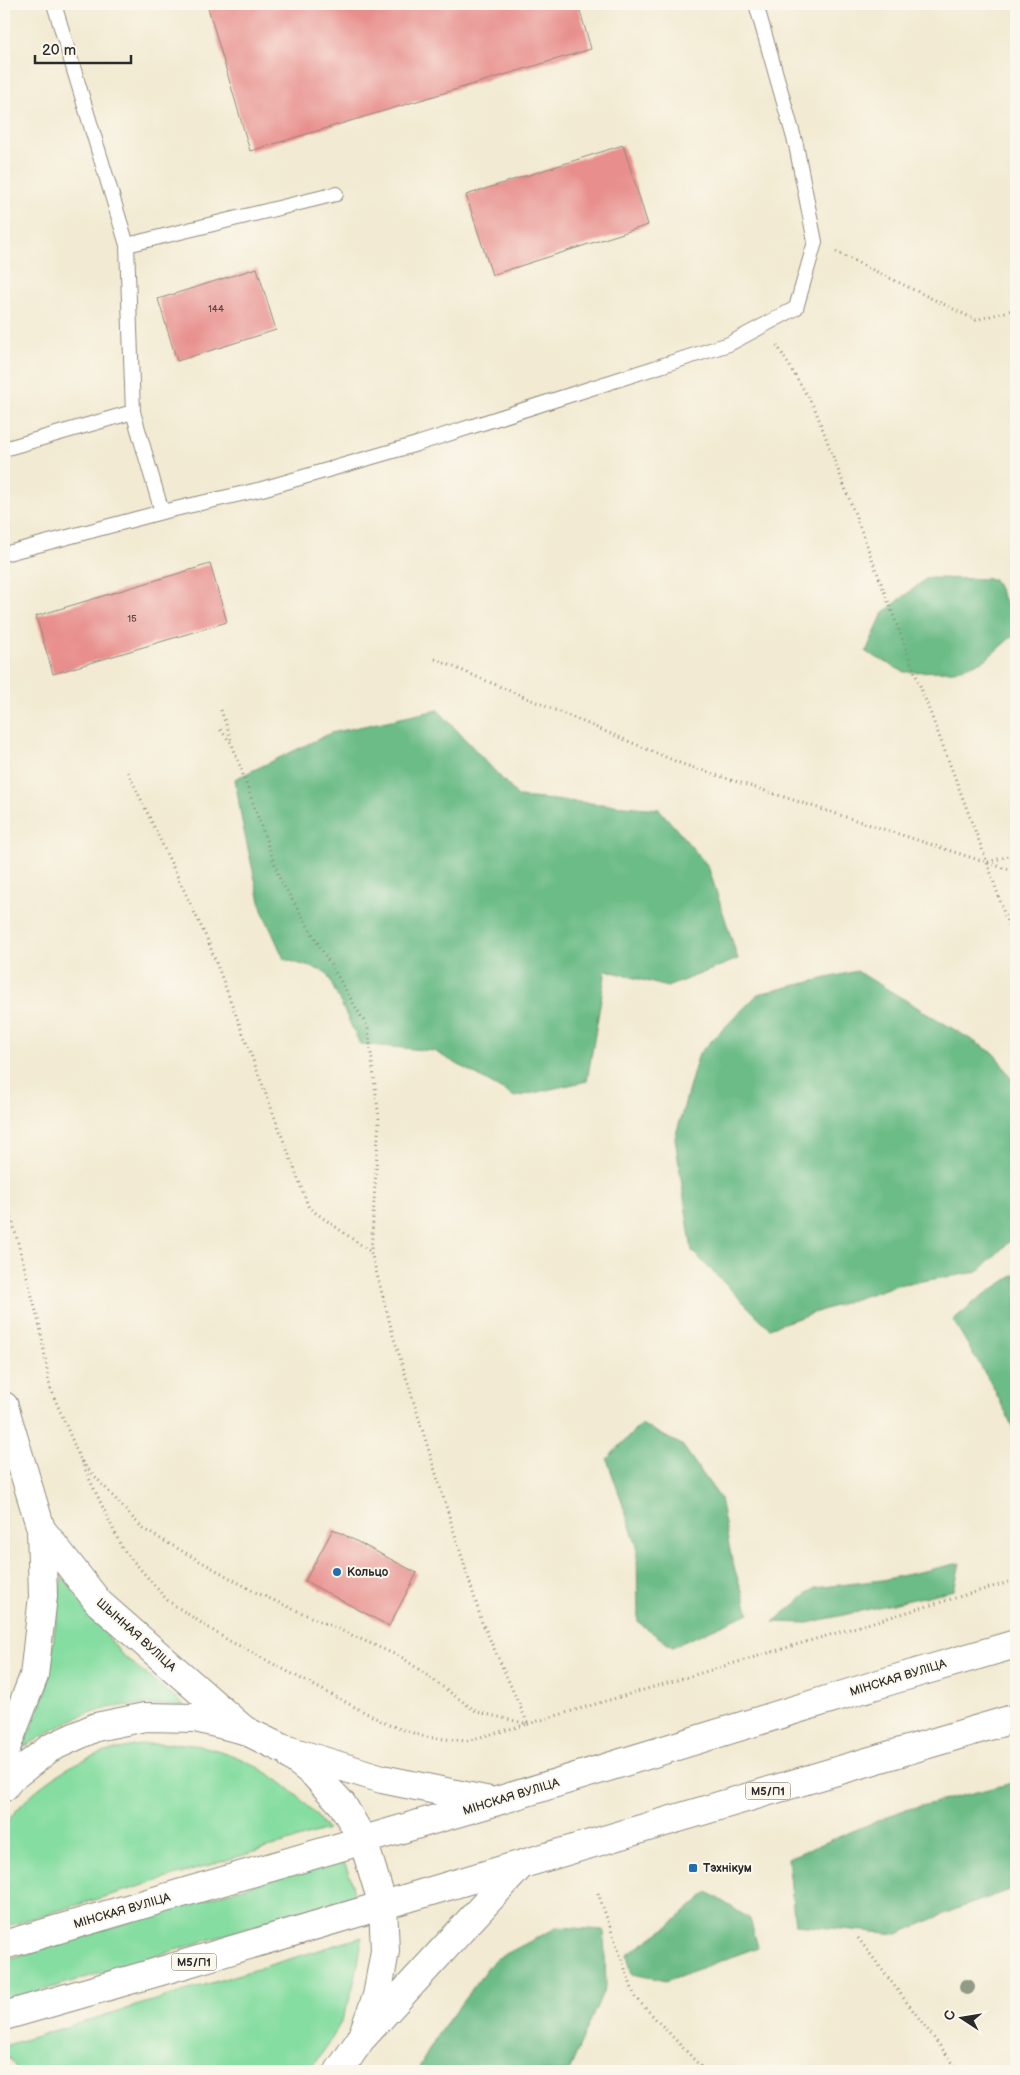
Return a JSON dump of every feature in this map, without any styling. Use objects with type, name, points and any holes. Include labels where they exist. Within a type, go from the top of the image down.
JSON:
[{"type":"main road","name":"ШЫННАЯ ВУЛІЦА","points":[[4,1406],[41,1529],[43,1596],[34,1676],[4,1753]]},
{"type":"main road","name":"ШЫННАЯ ВУЛІЦА","points":[[41,1529],[99,1603],[244,1730]]},
{"type":"main road","name":"МІНСКАЯ ВУЛІЦА","points":[[4,1945],[494,1802],[1016,1644]]},
{"type":"main road","points":[[4,1787],[10,1779],[50,1748],[96,1727],[145,1717],[195,1718],[244,1730],[281,1748],[382,1779],[494,1802]]},
{"type":"main road","name":"М5/П1","points":[[4,2016],[1016,1718]]},
{"type":"main road","points":[[281,1748],[314,1774],[342,1804],[363,1840],[383,1905],[385,1951],[378,1996],[361,2039]]},
{"type":"main road","points":[[339,2071],[361,2039],[521,1865]]},
{"type":"lane","points":[[54,4],[128,245],[133,412],[162,512]]},
{"type":"lane","points":[[4,554],[162,512],[262,489],[417,444],[729,344],[796,308],[815,242],[796,145],[756,4]]},
{"type":"lane","points":[[128,245],[336,194]]},
{"type":"lane","points":[[4,449],[133,412]]},
{"type":"path","points":[[815,242],[976,320],[1016,309]]},
{"type":"path","points":[[765,325],[815,409],[988,862],[1016,949]]},
{"type":"path","points":[[435,659],[682,764],[1016,872]]},
{"type":"path","points":[[221,710],[280,879],[368,1028],[379,1119],[372,1252],[393,1335],[482,1622],[528,1724]]},
{"type":"path","points":[[218,727],[232,744]]},
{"type":"path","points":[[128,772],[208,941],[310,1208],[372,1252]]},
{"type":"path","points":[[988,862],[1016,854]]},
{"type":"path","points":[[4,1189],[40,1327],[50,1387],[122,1548],[168,1601],[226,1639],[388,1724],[425,1737],[466,1741],[1016,1580]]},
{"type":"path","points":[[82,1461],[143,1529],[255,1592],[403,1658],[477,1712],[528,1724]]},
{"type":"path","points":[[598,1893],[635,1997],[705,2071]]},
{"type":"path","points":[[858,1938],[959,2071]]},
{"type":"path","points":[[700,2066],[701,2071]]},
{"type":"green space","points":[[927,578],[994,579],[1016,623],[1016,633],[985,660],[954,671],[904,672],[866,652],[883,613]]},
{"type":"green space","points":[[438,710],[519,797],[659,809],[708,866],[738,959],[667,987],[606,970],[587,1081],[515,1097],[434,1051],[360,1044],[326,972],[284,959],[262,910],[243,827],[235,779],[331,733]]},
{"type":"green space","points":[[857,971],[995,1054],[1016,1086],[1016,1235],[978,1272],[897,1285],[769,1328],[692,1251],[675,1138],[699,1053],[758,994]]},
{"type":"green space","points":[[1016,1274],[1016,1434],[993,1387],[953,1320],[979,1298]]},
{"type":"green space","points":[[641,1424],[682,1445],[720,1498],[732,1561],[749,1613],[672,1647],[638,1622],[637,1546],[607,1459]]},
{"type":"green space","points":[[960,1563],[954,1590],[808,1623],[773,1622],[815,1588],[882,1580]]},
{"type":"green space","points":[[62,1576],[121,1654],[185,1706],[136,1705],[107,1708],[64,1724],[23,1748],[47,1688]]},
{"type":"green space","points":[[144,1744],[186,1744],[228,1754],[247,1762],[283,1784],[314,1813],[327,1830],[4,1927],[4,1827],[13,1814],[35,1791],[76,1764],[106,1752]]},
{"type":"green space","points":[[1016,1782],[1016,1888],[956,1909],[898,1934],[795,1925],[788,1858],[901,1811]]},
{"type":"green space","points":[[342,1858],[351,1878],[354,1896],[4,2002],[4,1960]]},
{"type":"green space","points":[[708,1892],[750,1919],[758,1947],[666,1981],[632,1974],[627,1955],[669,1926]]},
{"type":"green space","points":[[558,1927],[604,1930],[606,1985],[569,2071],[417,2071],[438,2034],[494,1960]]},
{"type":"green space","points":[[362,1937],[356,1975],[346,2009],[331,2041],[307,2071],[19,2071],[4,2052],[4,2046]]},
{"type":"building","points":[[207,4],[578,4],[591,49],[250,151]]},
{"type":"building","points":[[623,145],[648,225],[492,275],[466,195]]},
{"type":"building","points":[[257,268],[276,330],[177,361],[158,299]]},
{"type":"building","points":[[210,564],[227,622],[53,674],[36,616]]},
{"type":"building","points":[[333,1529],[417,1573],[389,1626],[305,1581]]},
{"type":"place","name":"Кольцо","points":[[337,1572]]},
{"type":"place","name":"Тэхнікум","points":[[693,1868]]}]
